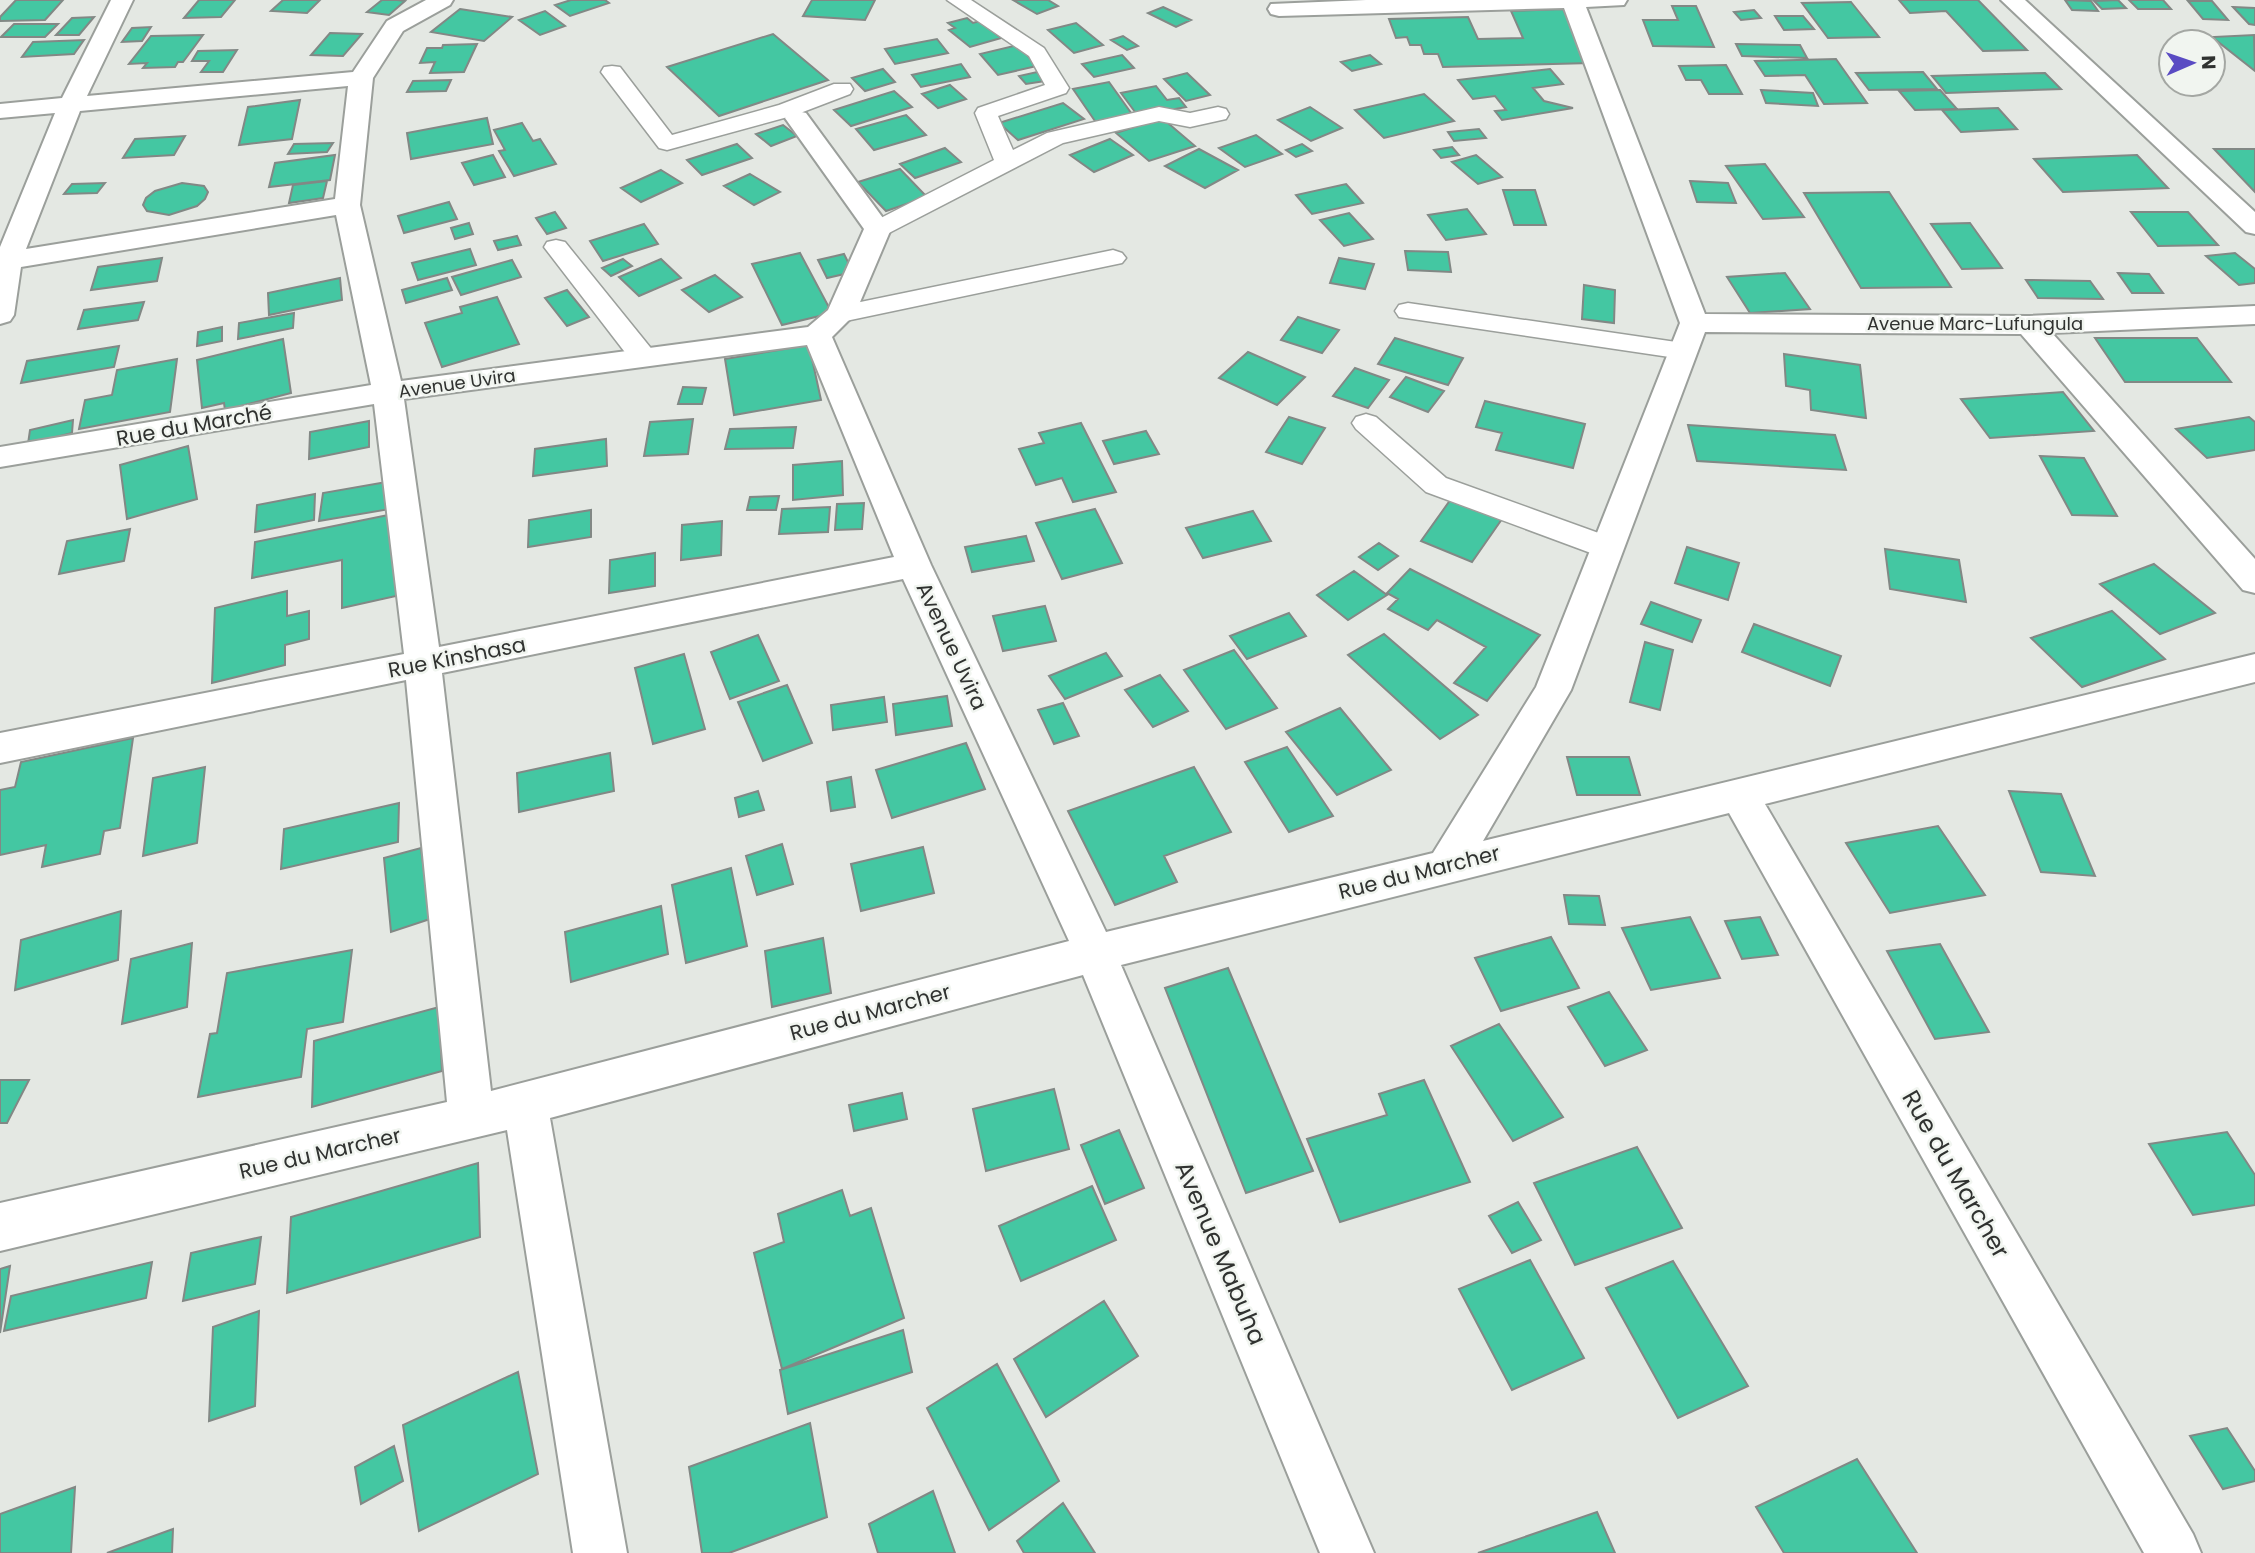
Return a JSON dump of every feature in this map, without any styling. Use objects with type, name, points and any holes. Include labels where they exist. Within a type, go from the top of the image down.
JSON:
[{"type":"street","points":[[0,315],[4,261],[69,106],[122,0]]},
{"type":"street","points":[[442,0],[395,26],[361,78],[347,205],[388,392],[423,664],[471,1118]]},
{"type":"street","points":[[1279,9],[1616,0]]},
{"type":"street","points":[[2012,0],[2255,226]]},
{"type":"street","points":[[1447,865],[1553,690],[1689,337],[1573,1]]},
{"type":"street","points":[[0,111],[361,78]]},
{"type":"street","points":[[792,114],[878,229],[841,314],[817,335]]},
{"type":"street","points":[[4,261],[347,205]]},
{"type":"street","name":"Avenue Marc-Lufungula","points":[[1689,337],[2255,315]]},
{"type":"street","points":[[2029,325],[2255,581]]},
{"type":"street","name":"Avenue Uvira","points":[[388,392],[817,335],[914,565],[1095,953]]},
{"type":"street","name":"Rue du Marché","points":[[0,457],[388,392]]},
{"type":"street","name":"Rue Kinshasa","points":[[0,748],[914,565]]},
{"type":"street","name":"Rue du Marcher","points":[[0,1227],[471,1118],[1095,953],[2255,668]]},
{"type":"street","name":"Rue du Marcher","points":[[1739,795],[2174,1553]]},
{"type":"street","name":"Avenue Mabuha","points":[[1095,953],[1347,1553]]},
{"type":"street","points":[[525,1103],[600,1553]]},
{"type":"lane","points":[[957,0],[1037,52],[1058,88],[986,113],[1007,163]]},
{"type":"lane","points":[[612,72],[667,143],[792,114],[842,89]]},
{"type":"lane","points":[[878,229],[1055,138],[1158,114],[1190,120],[1218,114]]},
{"type":"lane","points":[[556,247],[644,358]]},
{"type":"lane","points":[[841,314],[1113,258]]},
{"type":"lane","points":[[1408,311],[1689,337]]},
{"type":"lane","points":[[1366,423],[1436,485],[1607,548]]},
{"type":"building","points":[[16,0],[63,0],[45,20],[0,21],[0,17]]},
{"type":"building","points":[[199,0],[235,0],[221,17],[184,18]]},
{"type":"building","points":[[283,0],[320,0],[307,13],[271,11]]},
{"type":"building","points":[[382,0],[405,1],[389,15],[367,12]]},
{"type":"building","points":[[571,0],[605,0],[609,3],[570,16],[555,5]]},
{"type":"building","points":[[812,0],[875,0],[865,20],[803,16]]},
{"type":"building","points":[[1013,0],[1048,0],[1058,6],[1037,14]]},
{"type":"building","points":[[1899,0],[1978,0],[2027,50],[1983,51],[1946,11],[1910,13]]},
{"type":"building","points":[[2065,0],[2091,1],[2098,11],[2072,10]]},
{"type":"building","points":[[2118,0],[2126,8],[2102,9],[2094,1]]},
{"type":"building","points":[[2129,0],[2163,0],[2171,9],[2138,9]]},
{"type":"building","points":[[2188,1],[2212,1],[2228,20],[2203,19]]},
{"type":"building","points":[[1851,2],[1879,37],[1828,38],[1802,3]]},
{"type":"building","points":[[1672,6],[1696,6],[1714,47],[1653,46],[1643,20],[1678,20]]},
{"type":"building","points":[[1163,7],[1191,20],[1176,27],[1148,13]]},
{"type":"building","points":[[2233,7],[2255,8],[2255,25],[2249,24]]},
{"type":"building","points":[[460,9],[512,17],[484,41],[431,32]]},
{"type":"building","points":[[1563,9],[1590,63],[1443,67],[1438,54],[1424,54],[1421,45],[1410,45],[1407,37],[1396,38],[1389,19],[1468,17],[1478,39],[1523,38],[1511,11]]},
{"type":"building","points":[[1754,10],[1761,18],[1741,20],[1734,12]]},
{"type":"building","points":[[545,11],[565,26],[540,35],[519,20]]},
{"type":"building","points":[[1775,16],[1803,16],[1814,29],[1784,30]]},
{"type":"building","points":[[94,17],[79,35],[56,35],[72,18]]},
{"type":"building","points":[[967,18],[973,23],[980,21],[1001,38],[970,47],[949,30],[955,28],[948,23]]},
{"type":"building","points":[[1076,23],[1103,45],[1074,53],[1048,30]]},
{"type":"building","points":[[14,24],[58,24],[45,37],[1,37]]},
{"type":"building","points":[[151,27],[142,41],[122,42],[132,28]]},
{"type":"building","points":[[330,33],[362,34],[343,56],[311,55]]},
{"type":"building","points":[[773,34],[828,80],[719,116],[667,67]]},
{"type":"building","points":[[203,35],[183,62],[178,62],[175,67],[143,68],[147,63],[129,64],[151,36]]},
{"type":"building","points":[[2254,35],[2255,71],[2227,49],[2227,36]]},
{"type":"building","points":[[1123,36],[1138,46],[1127,50],[1111,40]]},
{"type":"building","points":[[937,39],[948,53],[895,64],[885,49]]},
{"type":"building","points":[[84,40],[74,54],[22,57],[33,42]]},
{"type":"building","points":[[477,44],[464,72],[430,73],[435,62],[420,63],[427,48]]},
{"type":"building","points":[[1736,44],[1800,45],[1807,58],[1742,56]]},
{"type":"building","points":[[1018,45],[1037,66],[998,75],[980,54]]},
{"type":"building","points":[[237,50],[223,72],[201,72],[209,61],[192,61],[198,51]]},
{"type":"building","points":[[1122,55],[1134,68],[1094,77],[1082,64]]},
{"type":"building","points":[[1370,55],[1381,64],[1352,71],[1341,62]]},
{"type":"building","points":[[1836,59],[1867,103],[1824,104],[1805,75],[1765,76],[1755,61]]},
{"type":"building","points":[[961,64],[970,77],[921,87],[912,75]]},
{"type":"building","points":[[1726,65],[1742,94],[1709,94],[1701,80],[1686,80],[1679,66]]},
{"type":"building","points":[[883,69],[895,82],[865,91],[852,78]]},
{"type":"building","points":[[1550,69],[1563,84],[1533,88],[1544,101],[1573,108],[1502,120],[1495,111],[1506,110],[1495,96],[1473,99],[1458,80]]},
{"type":"building","points":[[1037,72],[1045,81],[1026,84],[1019,76]]},
{"type":"building","points":[[1923,72],[1937,89],[1869,90],[1856,73]]},
{"type":"building","points":[[1187,73],[1210,95],[1186,101],[1164,79]]},
{"type":"building","points":[[2045,73],[2061,89],[1946,93],[1932,76]]},
{"type":"building","points":[[451,80],[446,91],[407,92],[413,81]]},
{"type":"building","points":[[1109,82],[1134,117],[1097,124],[1073,89]]},
{"type":"building","points":[[950,85],[966,99],[938,108],[922,94]]},
{"type":"building","points":[[1156,86],[1167,100],[1179,98],[1186,107],[1138,116],[1121,93]]},
{"type":"building","points":[[1761,90],[1813,93],[1818,106],[1766,103]]},
{"type":"building","points":[[1940,90],[1957,109],[1915,110],[1899,91]]},
{"type":"building","points":[[894,91],[912,107],[851,126],[834,110]]},
{"type":"building","points":[[1424,94],[1454,121],[1384,138],[1355,110]]},
{"type":"building","points":[[300,100],[292,139],[239,145],[248,107]]},
{"type":"building","points":[[1063,103],[1084,119],[1018,140],[999,123]]},
{"type":"building","points":[[1310,107],[1342,128],[1311,141],[1278,120]]},
{"type":"building","points":[[1998,108],[2017,129],[1961,132],[1942,110]]},
{"type":"building","points":[[906,115],[926,135],[874,150],[856,129]]},
{"type":"building","points":[[487,118],[493,144],[411,159],[407,133]]},
{"type":"building","points":[[1162,118],[1195,146],[1149,161],[1116,133]]},
{"type":"building","points":[[522,123],[533,141],[540,139],[556,164],[514,176],[499,151],[505,150],[494,130]]},
{"type":"building","points":[[783,125],[797,136],[771,146],[756,134]]},
{"type":"building","points":[[1479,129],[1486,138],[1454,141],[1448,132]]},
{"type":"building","points":[[1256,135],[1282,154],[1245,167],[1219,148]]},
{"type":"building","points":[[185,136],[174,155],[123,158],[135,139]]},
{"type":"building","points":[[1110,139],[1133,155],[1094,172],[1070,155]]},
{"type":"building","points":[[333,143],[327,152],[288,154],[294,144]]},
{"type":"building","points":[[737,144],[752,158],[702,175],[687,160]]},
{"type":"building","points":[[1302,144],[1312,151],[1296,157],[1286,150]]},
{"type":"building","points":[[1452,147],[1459,155],[1441,158],[1434,150]]},
{"type":"building","points":[[945,148],[961,162],[915,178],[900,164]]},
{"type":"building","points":[[1199,149],[1238,170],[1205,188],[1165,166]]},
{"type":"building","points":[[2214,149],[2255,149],[2255,192]]},
{"type":"building","points":[[335,155],[330,180],[269,187],[275,163]]},
{"type":"building","points":[[493,155],[505,177],[474,185],[462,163]]},
{"type":"building","points":[[1476,155],[1502,177],[1478,184],[1452,162]]},
{"type":"building","points":[[2137,155],[2168,188],[2063,192],[2034,159]]},
{"type":"building","points":[[1765,164],[1804,217],[1763,219],[1726,166]]},
{"type":"building","points":[[900,169],[927,197],[886,211],[858,182]]},
{"type":"building","points":[[661,170],[682,183],[641,202],[621,188]]},
{"type":"building","points":[[750,174],[780,192],[754,205],[724,186]]},
{"type":"building","points":[[327,181],[323,198],[289,203],[293,185]]},
{"type":"building","points":[[1690,181],[1728,183],[1736,203],[1697,202]]},
{"type":"building","points":[[105,183],[97,193],[64,194],[72,184]]},
{"type":"building","points":[[182,183],[204,186],[208,192],[205,199],[197,206],[169,215],[147,211],[143,205],[146,198],[155,191]]},
{"type":"building","points":[[1346,184],[1363,203],[1312,214],[1296,195]]},
{"type":"building","points":[[1503,190],[1535,190],[1546,225],[1514,225]]},
{"type":"building","points":[[1889,192],[1951,287],[1861,288],[1804,193]]},
{"type":"building","points":[[449,202],[457,219],[404,233],[398,216]]},
{"type":"building","points":[[1467,209],[1486,234],[1446,240],[1428,215]]},
{"type":"building","points":[[555,212],[566,228],[547,234],[536,218]]},
{"type":"building","points":[[2131,212],[2188,212],[2218,245],[2158,246]]},
{"type":"building","points":[[1349,213],[1373,239],[1344,246],[1320,220]]},
{"type":"building","points":[[469,223],[473,234],[455,239],[451,228]]},
{"type":"building","points":[[1970,223],[2002,268],[1962,269],[1931,224]]},
{"type":"building","points":[[644,224],[658,244],[603,261],[590,241]]},
{"type":"building","points":[[517,236],[521,245],[498,250],[494,241]]},
{"type":"building","points":[[470,249],[476,265],[418,280],[412,263]]},
{"type":"building","points":[[1405,251],[1448,252],[1451,272],[1408,270]]},
{"type":"building","points":[[800,253],[832,313],[782,325],[752,264]]},
{"type":"building","points":[[2235,253],[2255,269],[2255,283],[2239,285],[2206,256]]},
{"type":"building","points":[[844,254],[853,272],[827,278],[818,260]]},
{"type":"building","points":[[162,258],[157,281],[91,290],[98,267]]},
{"type":"building","points":[[1339,258],[1374,264],[1365,289],[1330,283]]},
{"type":"building","points":[[623,259],[632,266],[611,276],[602,268]]},
{"type":"building","points":[[661,259],[681,278],[639,296],[619,277]]},
{"type":"building","points":[[512,260],[521,277],[461,295],[452,277]]},
{"type":"building","points":[[1785,273],[1810,309],[1750,313],[1727,277]]},
{"type":"building","points":[[2118,273],[2149,274],[2163,293],[2132,293]]},
{"type":"building","points":[[715,275],[742,297],[709,312],[682,290]]},
{"type":"building","points":[[340,278],[342,300],[269,315],[268,293]]},
{"type":"building","points":[[447,278],[452,290],[406,303],[402,290]]},
{"type":"building","points":[[2026,280],[2090,281],[2103,299],[2038,298]]},
{"type":"building","points":[[1584,285],[1615,290],[1614,323],[1582,319]]},
{"type":"building","points":[[567,290],[589,317],[567,326],[545,298]]},
{"type":"building","points":[[497,297],[519,344],[442,367],[425,323],[462,313],[460,307]]},
{"type":"building","points":[[144,302],[138,320],[78,329],[84,310]]},
{"type":"building","points":[[294,313],[293,328],[238,339],[239,323]]},
{"type":"building","points":[[1298,317],[1339,330],[1322,353],[1281,340]]},
{"type":"building","points":[[222,327],[222,341],[197,346],[198,332]]},
{"type":"building","points":[[1395,338],[1463,358],[1448,385],[1378,364]]},
{"type":"building","points":[[2095,338],[2197,338],[2231,382],[2125,382]]},
{"type":"building","points":[[283,339],[291,393],[225,410],[224,403],[202,408],[197,360]]},
{"type":"building","points":[[809,345],[821,400],[734,415],[725,359]]},
{"type":"building","points":[[119,346],[114,367],[21,383],[27,361]]},
{"type":"building","points":[[1248,352],[1305,377],[1277,405],[1219,378]]},
{"type":"building","points":[[1784,354],[1860,365],[1866,418],[1811,410],[1810,390],[1786,386]]},
{"type":"building","points":[[177,359],[170,412],[79,429],[85,400],[112,395],[117,370]]},
{"type":"building","points":[[1355,368],[1389,380],[1368,408],[1333,396]]},
{"type":"building","points":[[1406,377],[1444,391],[1428,412],[1390,397]]},
{"type":"building","points":[[683,387],[706,388],[702,404],[678,404]]},
{"type":"building","points":[[2063,392],[2094,431],[1990,438],[1961,399]]},
{"type":"building","points":[[1485,401],[1585,424],[1573,468],[1496,450],[1502,433],[1476,427]]},
{"type":"building","points":[[1289,417],[1325,428],[1302,464],[1266,452]]},
{"type":"building","points":[[2249,417],[2255,422],[2255,450],[2207,458],[2176,429]]},
{"type":"building","points":[[693,419],[688,454],[644,456],[650,422]]},
{"type":"building","points":[[73,420],[72,433],[28,444],[30,430]]},
{"type":"building","points":[[369,421],[369,447],[309,459],[310,432]]},
{"type":"building","points":[[1081,423],[1116,492],[1073,502],[1062,478],[1036,485],[1019,449],[1044,443],[1039,433]]},
{"type":"building","points":[[1688,425],[1835,435],[1846,470],[1697,461]]},
{"type":"building","points":[[796,427],[793,448],[725,449],[730,429]]},
{"type":"building","points":[[1146,431],[1159,454],[1114,464],[1103,441]]},
{"type":"building","points":[[606,439],[607,466],[533,476],[535,449]]},
{"type":"building","points":[[188,446],[197,499],[127,519],[120,465]]},
{"type":"building","points":[[2040,456],[2084,458],[2117,516],[2072,515]]},
{"type":"building","points":[[842,461],[843,495],[793,500],[793,465]]},
{"type":"building","points":[[398,480],[396,508],[319,521],[323,493]]},
{"type":"building","points":[[315,494],[314,520],[255,532],[257,505]]},
{"type":"building","points":[[779,496],[776,510],[747,510],[750,497]]},
{"type":"building","points":[[1451,499],[1502,519],[1472,562],[1421,541]]},
{"type":"building","points":[[864,503],[862,529],[835,530],[837,504]]},
{"type":"building","points":[[830,507],[828,532],[779,534],[782,509]]},
{"type":"building","points":[[1095,509],[1122,563],[1062,579],[1036,523]]},
{"type":"building","points":[[591,510],[591,537],[528,547],[529,520]]},
{"type":"building","points":[[1253,511],[1271,541],[1203,558],[1186,528]]},
{"type":"building","points":[[403,512],[405,594],[342,608],[342,560],[252,578],[255,542]]},
{"type":"building","points":[[722,521],[721,555],[681,560],[682,525]]},
{"type":"building","points":[[130,529],[124,561],[59,574],[67,541]]},
{"type":"building","points":[[1026,536],[1034,561],[972,572],[965,547]]},
{"type":"building","points":[[1379,543],[1398,556],[1378,570],[1359,557]]},
{"type":"building","points":[[1687,547],[1739,563],[1728,600],[1675,583]]},
{"type":"building","points":[[1885,549],[1959,560],[1966,602],[1890,589]]},
{"type":"building","points":[[655,553],[655,586],[609,593],[610,560]]},
{"type":"building","points":[[2154,564],[2215,613],[2160,634],[2100,584]]},
{"type":"building","points":[[1410,569],[1540,635],[1487,701],[1454,683],[1486,647],[1437,620],[1428,630],[1388,609],[1398,599],[1387,593]]},
{"type":"building","points":[[1354,571],[1387,595],[1348,620],[1317,595]]},
{"type":"building","points":[[287,591],[287,616],[309,611],[309,639],[285,645],[285,665],[212,683],[215,608]]},
{"type":"building","points":[[1651,602],[1701,620],[1692,642],[1641,624]]},
{"type":"building","points":[[1045,606],[1056,641],[1003,651],[993,616]]},
{"type":"building","points":[[2112,611],[2165,659],[2082,687],[2031,638]]},
{"type":"building","points":[[1289,613],[1306,636],[1247,659],[1230,636]]},
{"type":"building","points":[[1754,624],[1841,656],[1830,686],[1742,652]]},
{"type":"building","points":[[1384,634],[1478,715],[1440,739],[1348,655]]},
{"type":"building","points":[[758,635],[779,681],[730,699],[711,652]]},
{"type":"building","points":[[1645,642],[1673,650],[1660,710],[1630,702]]},
{"type":"building","points":[[1234,650],[1277,708],[1226,729],[1184,670]]},
{"type":"building","points":[[1106,653],[1122,676],[1065,699],[1049,676]]},
{"type":"building","points":[[684,654],[705,729],[653,744],[635,668]]},
{"type":"building","points":[[1160,675],[1188,711],[1153,727],[1125,690]]},
{"type":"building","points":[[787,685],[812,743],[763,761],[738,702]]},
{"type":"building","points":[[947,696],[952,726],[896,735],[893,704]]},
{"type":"building","points":[[884,697],[887,722],[833,730],[831,705]]},
{"type":"building","points":[[1063,703],[1079,736],[1054,744],[1038,710]]},
{"type":"building","points":[[1340,708],[1391,770],[1337,795],[1286,732]]},
{"type":"building","points":[[133,738],[120,828],[104,831],[100,854],[42,867],[46,845],[0,855],[0,790],[15,787],[21,762]]},
{"type":"building","points":[[966,743],[985,789],[892,818],[876,770]]},
{"type":"building","points":[[1287,747],[1333,816],[1289,832],[1245,762]]},
{"type":"building","points":[[610,753],[614,791],[519,812],[517,773]]},
{"type":"building","points":[[1567,757],[1629,757],[1640,795],[1577,795]]},
{"type":"building","points":[[205,767],[197,843],[143,856],[153,778]]},
{"type":"building","points":[[1194,767],[1231,832],[1164,856],[1177,882],[1115,905],[1068,811]]},
{"type":"building","points":[[851,777],[855,807],[831,811],[827,782]]},
{"type":"building","points":[[758,791],[764,810],[739,817],[735,798]]},
{"type":"building","points":[[2009,791],[2061,794],[2095,876],[2041,872]]},
{"type":"building","points":[[399,803],[398,842],[281,869],[284,829]]},
{"type":"building","points":[[1938,826],[1985,895],[1890,913],[1846,843]]},
{"type":"building","points":[[782,844],[793,884],[757,895],[746,856]]},
{"type":"building","points":[[923,847],[934,893],[861,911],[851,864]]},
{"type":"building","points":[[421,848],[430,919],[391,932],[384,858]]},
{"type":"building","points":[[731,868],[747,946],[686,963],[672,885]]},
{"type":"building","points":[[1564,895],[1599,896],[1605,925],[1569,924]]},
{"type":"building","points":[[661,906],[668,954],[571,982],[565,932]]},
{"type":"building","points":[[121,911],[118,960],[15,990],[21,940]]},
{"type":"building","points":[[1690,917],[1720,978],[1651,990],[1622,928]]},
{"type":"building","points":[[1760,917],[1778,955],[1742,959],[1725,921]]},
{"type":"building","points":[[1551,937],[1579,988],[1501,1011],[1475,958]]},
{"type":"building","points":[[823,938],[831,993],[772,1007],[765,951]]},
{"type":"building","points":[[192,943],[187,1007],[122,1024],[131,959]]},
{"type":"building","points":[[1940,944],[1989,1032],[1935,1039],[1887,951]]},
{"type":"building","points":[[352,950],[343,1022],[307,1029],[301,1077],[198,1097],[210,1034],[217,1033],[227,973]]},
{"type":"building","points":[[1228,968],[1313,1171],[1246,1193],[1165,988]]},
{"type":"building","points":[[1609,992],[1647,1050],[1605,1066],[1568,1007]]},
{"type":"building","points":[[439,1007],[442,1071],[312,1107],[314,1041]]},
{"type":"building","points":[[1499,1024],[1563,1117],[1513,1141],[1451,1046]]},
{"type":"building","points":[[0,1080],[29,1080],[7,1123],[0,1123]]},
{"type":"building","points":[[1424,1080],[1470,1182],[1340,1222],[1307,1139],[1387,1115],[1379,1094]]},
{"type":"building","points":[[1054,1089],[1069,1149],[986,1171],[973,1109]]},
{"type":"building","points":[[902,1093],[907,1119],[854,1131],[849,1105]]},
{"type":"building","points":[[1119,1130],[1144,1188],[1105,1204],[1081,1145]]},
{"type":"building","points":[[2227,1132],[2255,1175],[2255,1205],[2193,1215],[2149,1144]]},
{"type":"building","points":[[1637,1147],[1682,1228],[1575,1265],[1534,1183]]},
{"type":"building","points":[[478,1163],[480,1237],[287,1293],[291,1217]]},
{"type":"building","points":[[1092,1186],[1116,1240],[1021,1281],[999,1226]]},
{"type":"building","points":[[842,1190],[850,1216],[871,1208],[904,1318],[782,1369],[754,1253],[784,1242],[778,1214]]},
{"type":"building","points":[[1518,1202],[1541,1240],[1512,1253],[1489,1216]]},
{"type":"building","points":[[261,1237],[255,1284],[183,1301],[191,1253]]},
{"type":"building","points":[[1530,1260],[1584,1358],[1512,1390],[1459,1289]]},
{"type":"building","points":[[1673,1261],[1748,1386],[1678,1418],[1606,1288]]},
{"type":"building","points":[[152,1262],[146,1298],[4,1331],[11,1296]]},
{"type":"building","points":[[10,1266],[0,1333],[0,1269]]},
{"type":"building","points":[[1104,1301],[1138,1356],[1046,1417],[1014,1359]]},
{"type":"building","points":[[259,1311],[255,1406],[209,1421],[213,1327]]},
{"type":"building","points":[[903,1330],[912,1372],[788,1414],[780,1370]]},
{"type":"building","points":[[997,1364],[1059,1481],[989,1530],[927,1408]]},
{"type":"building","points":[[518,1372],[538,1474],[419,1531],[403,1425]]},
{"type":"building","points":[[810,1423],[827,1517],[729,1553],[702,1553],[689,1467]]},
{"type":"building","points":[[2227,1428],[2255,1471],[2255,1481],[2223,1489],[2190,1436]]},
{"type":"building","points":[[394,1446],[403,1481],[361,1504],[355,1467]]},
{"type":"building","points":[[1857,1459],[1917,1553],[1784,1553],[1756,1507]]},
{"type":"building","points":[[75,1487],[71,1553],[0,1553],[0,1514]]},
{"type":"building","points":[[933,1491],[955,1553],[878,1553],[869,1524]]},
{"type":"building","points":[[1063,1503],[1095,1553],[1024,1553],[1017,1541]]},
{"type":"building","points":[[1597,1512],[1615,1553],[1478,1553]]},
{"type":"building","points":[[173,1529],[172,1553],[107,1553]]}]
